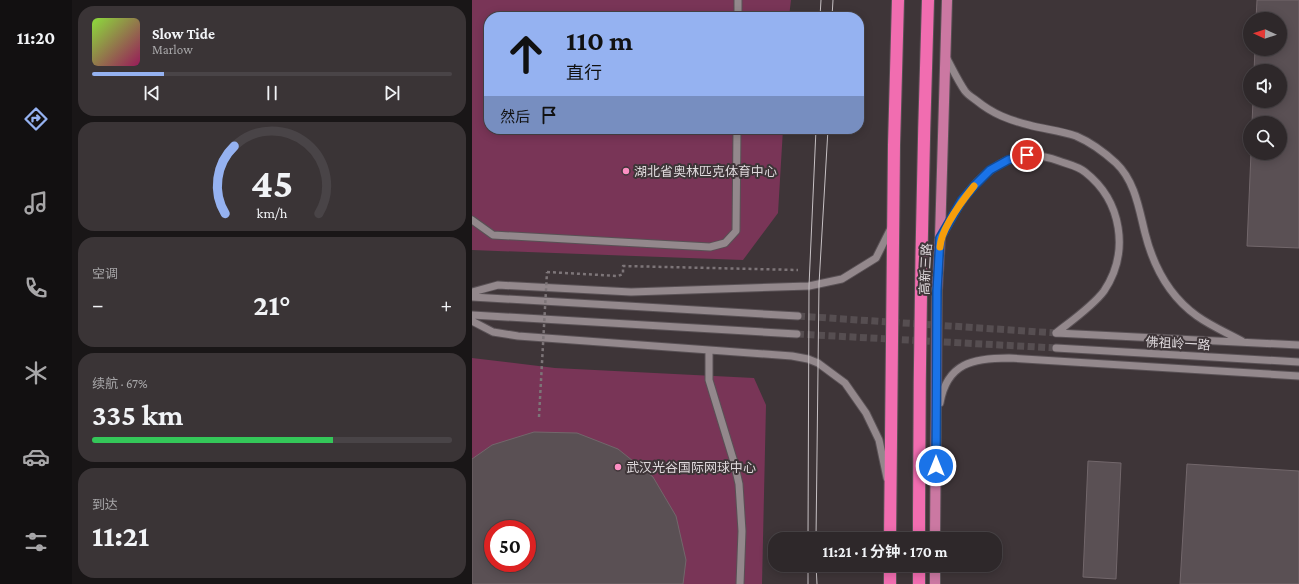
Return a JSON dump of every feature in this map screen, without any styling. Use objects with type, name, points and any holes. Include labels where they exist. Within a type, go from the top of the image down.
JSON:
[{"type":"highway","points":[[890,532],[892,225],[898,0]]},
{"type":"highway","name":"高新三路","points":[[919,532],[919,404],[923,163],[928,0]]},
{"type":"highway","points":[[890,572],[890,584]]},
{"type":"highway","points":[[919,572],[919,584]]},
{"type":"main road","name":"高新三路","points":[[936,532],[937,291],[947,0]]},
{"type":"main road","points":[[935,572],[935,584]]},
{"type":"street","points":[[738,0],[738,12]]},
{"type":"street","points":[[945,54],[966,92],[989,111],[1007,119],[1030,126],[1046,128],[1076,136],[1093,145],[1117,164],[1128,180],[1139,206],[1151,253],[1163,279],[1178,299],[1197,316],[1242,341]]},
{"type":"street","points":[[472,220],[493,235],[710,247],[725,243],[736,231],[737,134]]},
{"type":"street","points":[[940,238],[962,200],[990,170],[1008,160],[1027,155],[1046,156],[1084,171],[1107,197],[1114,212],[1120,233],[1120,250],[1114,273],[1103,292],[1056,334],[1242,341],[1299,345]]},
{"type":"street","points":[[472,292],[498,285],[631,292],[809,286],[842,280],[876,258],[892,225]]},
{"type":"street","points":[[472,297],[798,316]]},
{"type":"street","points":[[472,315],[797,334]]},
{"type":"street","points":[[472,321],[493,332],[518,336],[792,356],[808,359],[818,363],[846,383],[866,414],[878,440],[890,491]]},
{"type":"street","name":"佛祖岭一路","points":[[1056,348],[1299,362]]},
{"type":"street","points":[[709,350],[709,380],[732,455],[738,484],[742,531],[740,584]]},
{"type":"street","points":[[936,423],[942,392],[949,378],[967,363],[986,358],[1009,358],[1299,376]]},
{"type":"path","points":[[539,417],[547,272],[618,276],[623,274],[623,266],[798,270]]},
{"type":"shaded area","name":"湖北省奥林匹克体育中心","points":[[472,0],[791,0],[790,12],[484,12],[484,134],[783,134],[778,213],[743,260],[472,250]]},
{"type":"shaded area","name":"武汉光谷国际网球中心","points":[[472,358],[555,368],[754,378],[766,405],[762,584],[472,584]]},
{"type":"building","points":[[1257,0],[1299,0],[1299,248],[1247,246],[1251,160],[1287,160],[1287,116],[1252,116],[1253,108],[1287,108],[1287,64],[1254,64],[1255,56],[1287,56],[1287,12],[1256,12]]},
{"type":"building","points":[[534,432],[577,433],[618,449],[653,477],[676,516],[686,560],[683,584],[472,584],[472,459],[492,445]]},
{"type":"building","points":[[1088,461],[1121,463],[1116,579],[1083,577]]},
{"type":"building","points":[[1187,464],[1299,471],[1299,584],[1180,584]]},
{"type":"tunnel","points":[[798,316],[1056,333]]},
{"type":"tunnel","points":[[797,334],[1056,348]]},
{"type":"tram line","points":[[820,12],[821,0]]},
{"type":"tram line","points":[[832,12],[833,0]]},
{"type":"tram line","points":[[808,532],[809,286],[816,134]]},
{"type":"tram line","points":[[816,532],[819,284],[828,134]]},
{"type":"tram line","points":[[808,572],[808,584]]},
{"type":"tram line","points":[[816,572],[817,584]]},
{"type":"slow traffic","points":[[940,247],[940,238],[962,200],[974,186]]},
{"type":"place","name":"湖北省奥林匹克体育中心","points":[[626,171]]},
{"type":"place","name":"武汉光谷国际网球中心","points":[[618,467]]},
{"type":"route","points":[[936,466],[937,291],[940,238],[962,200],[990,170],[1008,160],[1027,155]]}]
